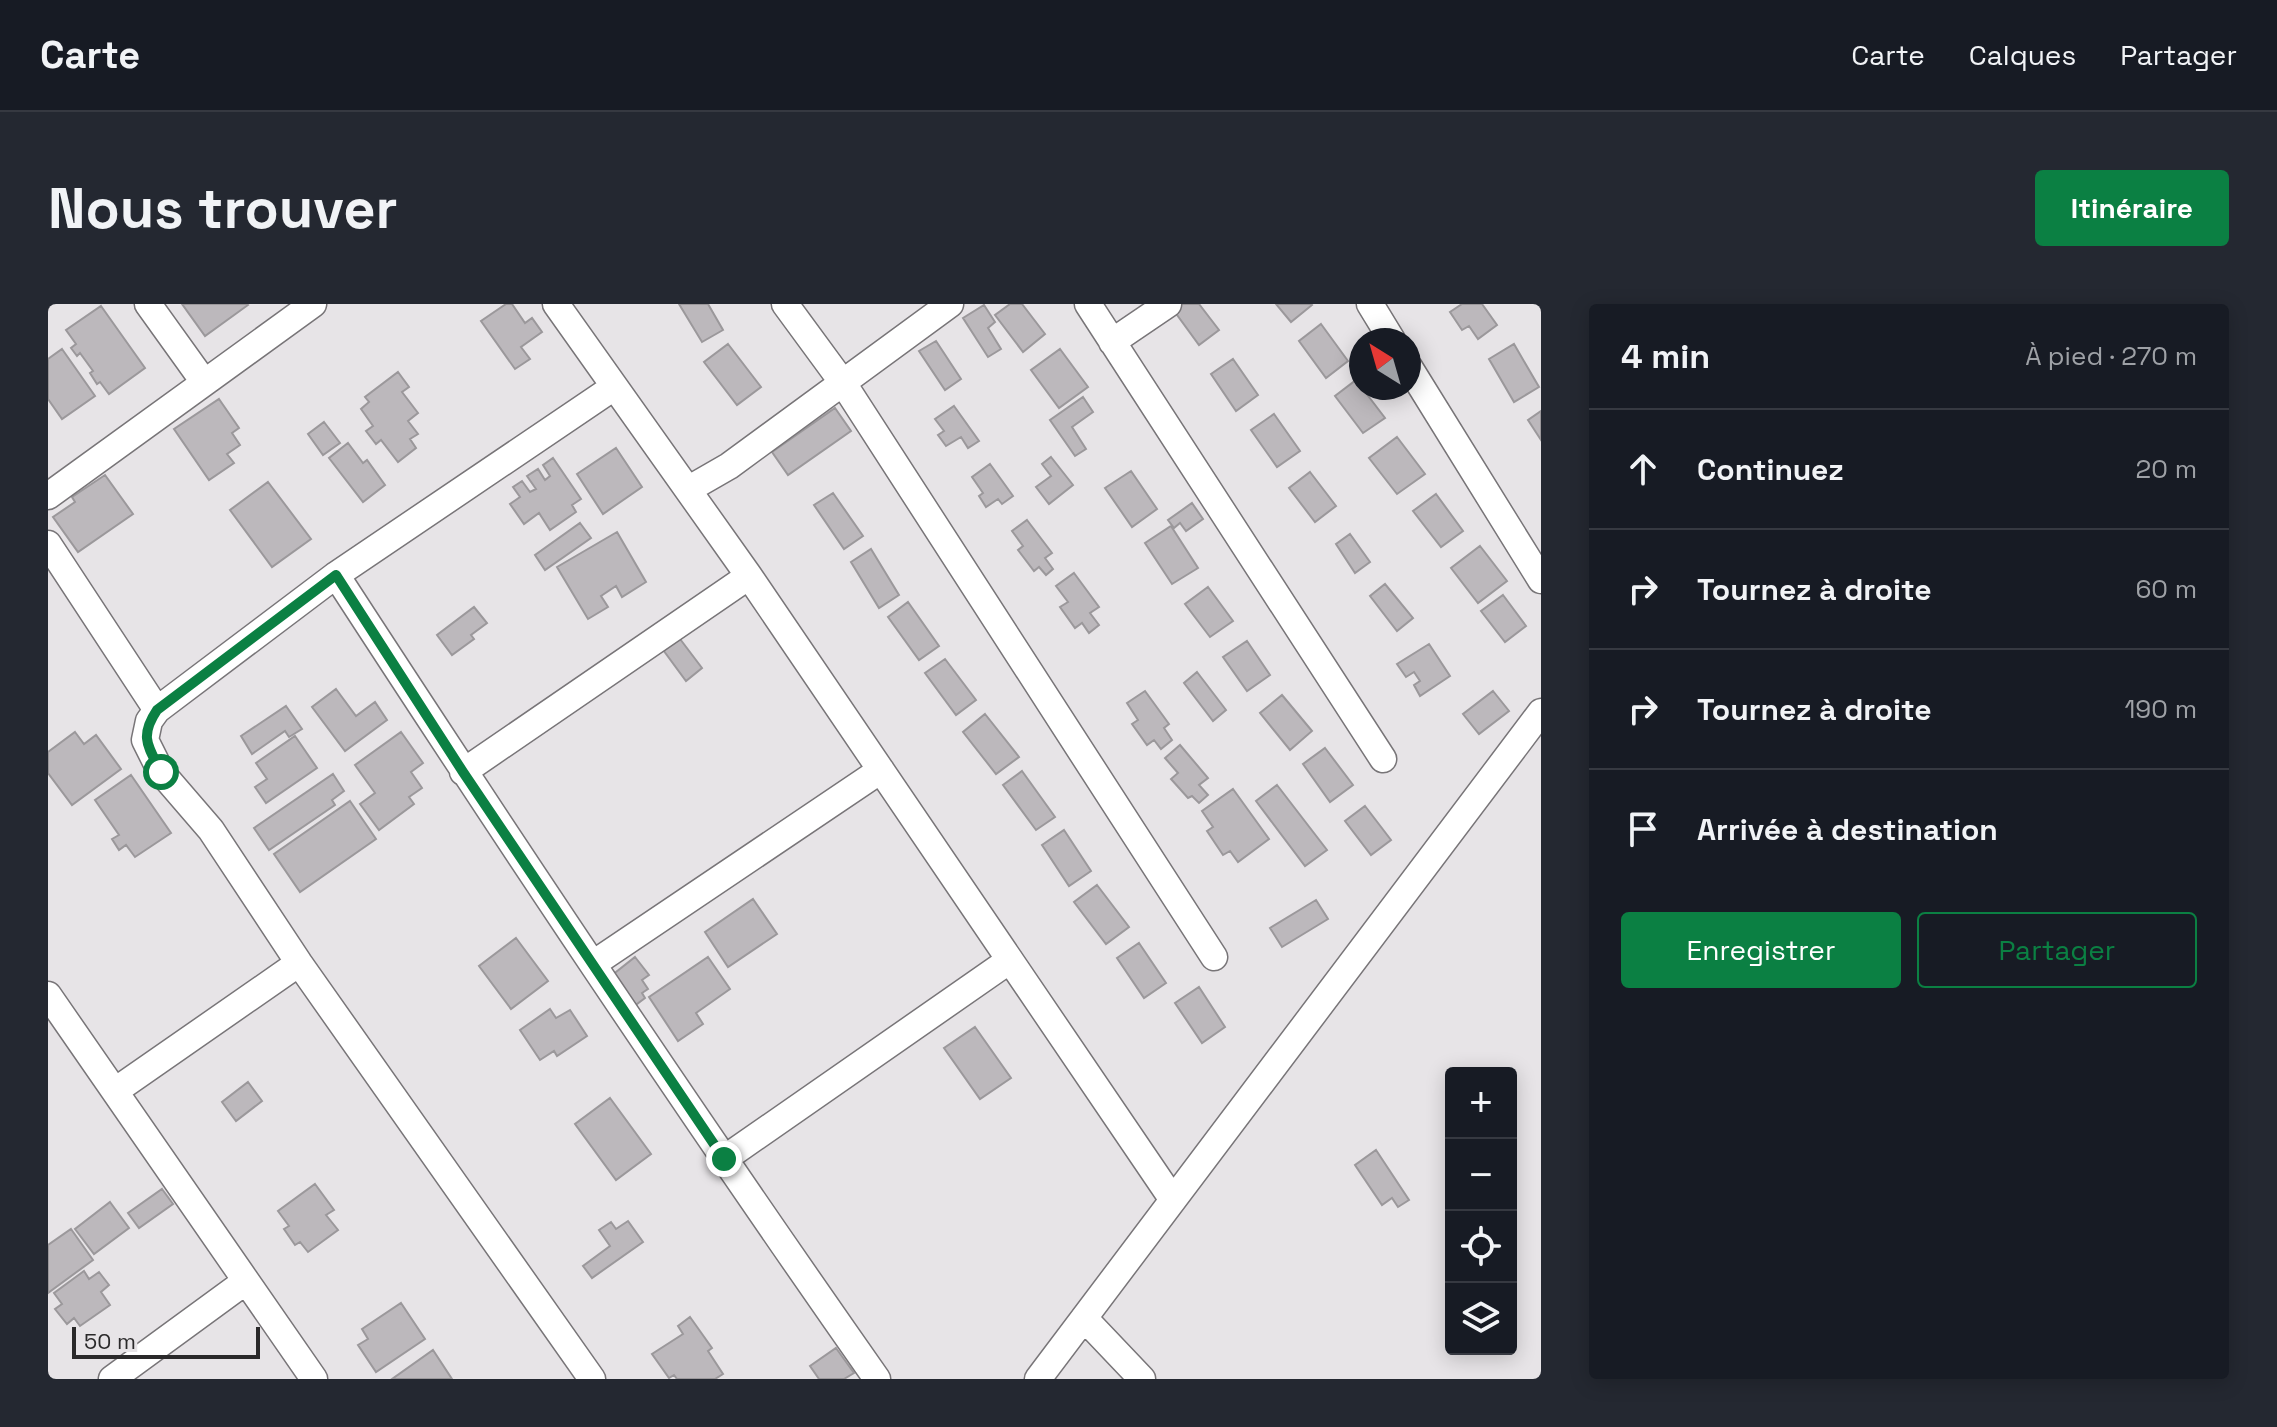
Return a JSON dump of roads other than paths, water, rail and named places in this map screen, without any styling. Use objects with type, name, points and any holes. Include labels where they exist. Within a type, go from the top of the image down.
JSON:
[{"type":"street","points":[[148,304],[204,382]]},
{"type":"street","points":[[48,496],[313,304]]},
{"type":"street","points":[[556,304],[749,576],[1173,1200]]},
{"type":"street","points":[[785,304],[843,383],[1214,957]]},
{"type":"street","points":[[689,489],[729,466],[950,304]]},
{"type":"street","points":[[1088,304],[1383,759]]},
{"type":"street","points":[[1112,342],[1168,304]]},
{"type":"street","points":[[1370,304],[1385,328]]},
{"type":"street","points":[[1421,386],[1541,580]]},
{"type":"street","points":[[589,1378],[299,963],[211,830],[161,772],[145,740],[149,721],[157,710],[336,575],[614,387]]},
{"type":"street","points":[[48,544],[157,710]]},
{"type":"street","points":[[336,575],[463,772],[724,1159],[877,1379]]},
{"type":"street","points":[[463,772],[749,576]]},
{"type":"street","points":[[1038,1379],[1541,712]]},
{"type":"street","points":[[593,964],[881,770]]},
{"type":"street","points":[[724,1159],[1010,960]]},
{"type":"street","points":[[115,1091],[299,963]]},
{"type":"street","points":[[48,995],[314,1379]]},
{"type":"street","points":[[112,1379],[246,1281]]},
{"type":"street","points":[[1084,1318],[1142,1379]]}]
